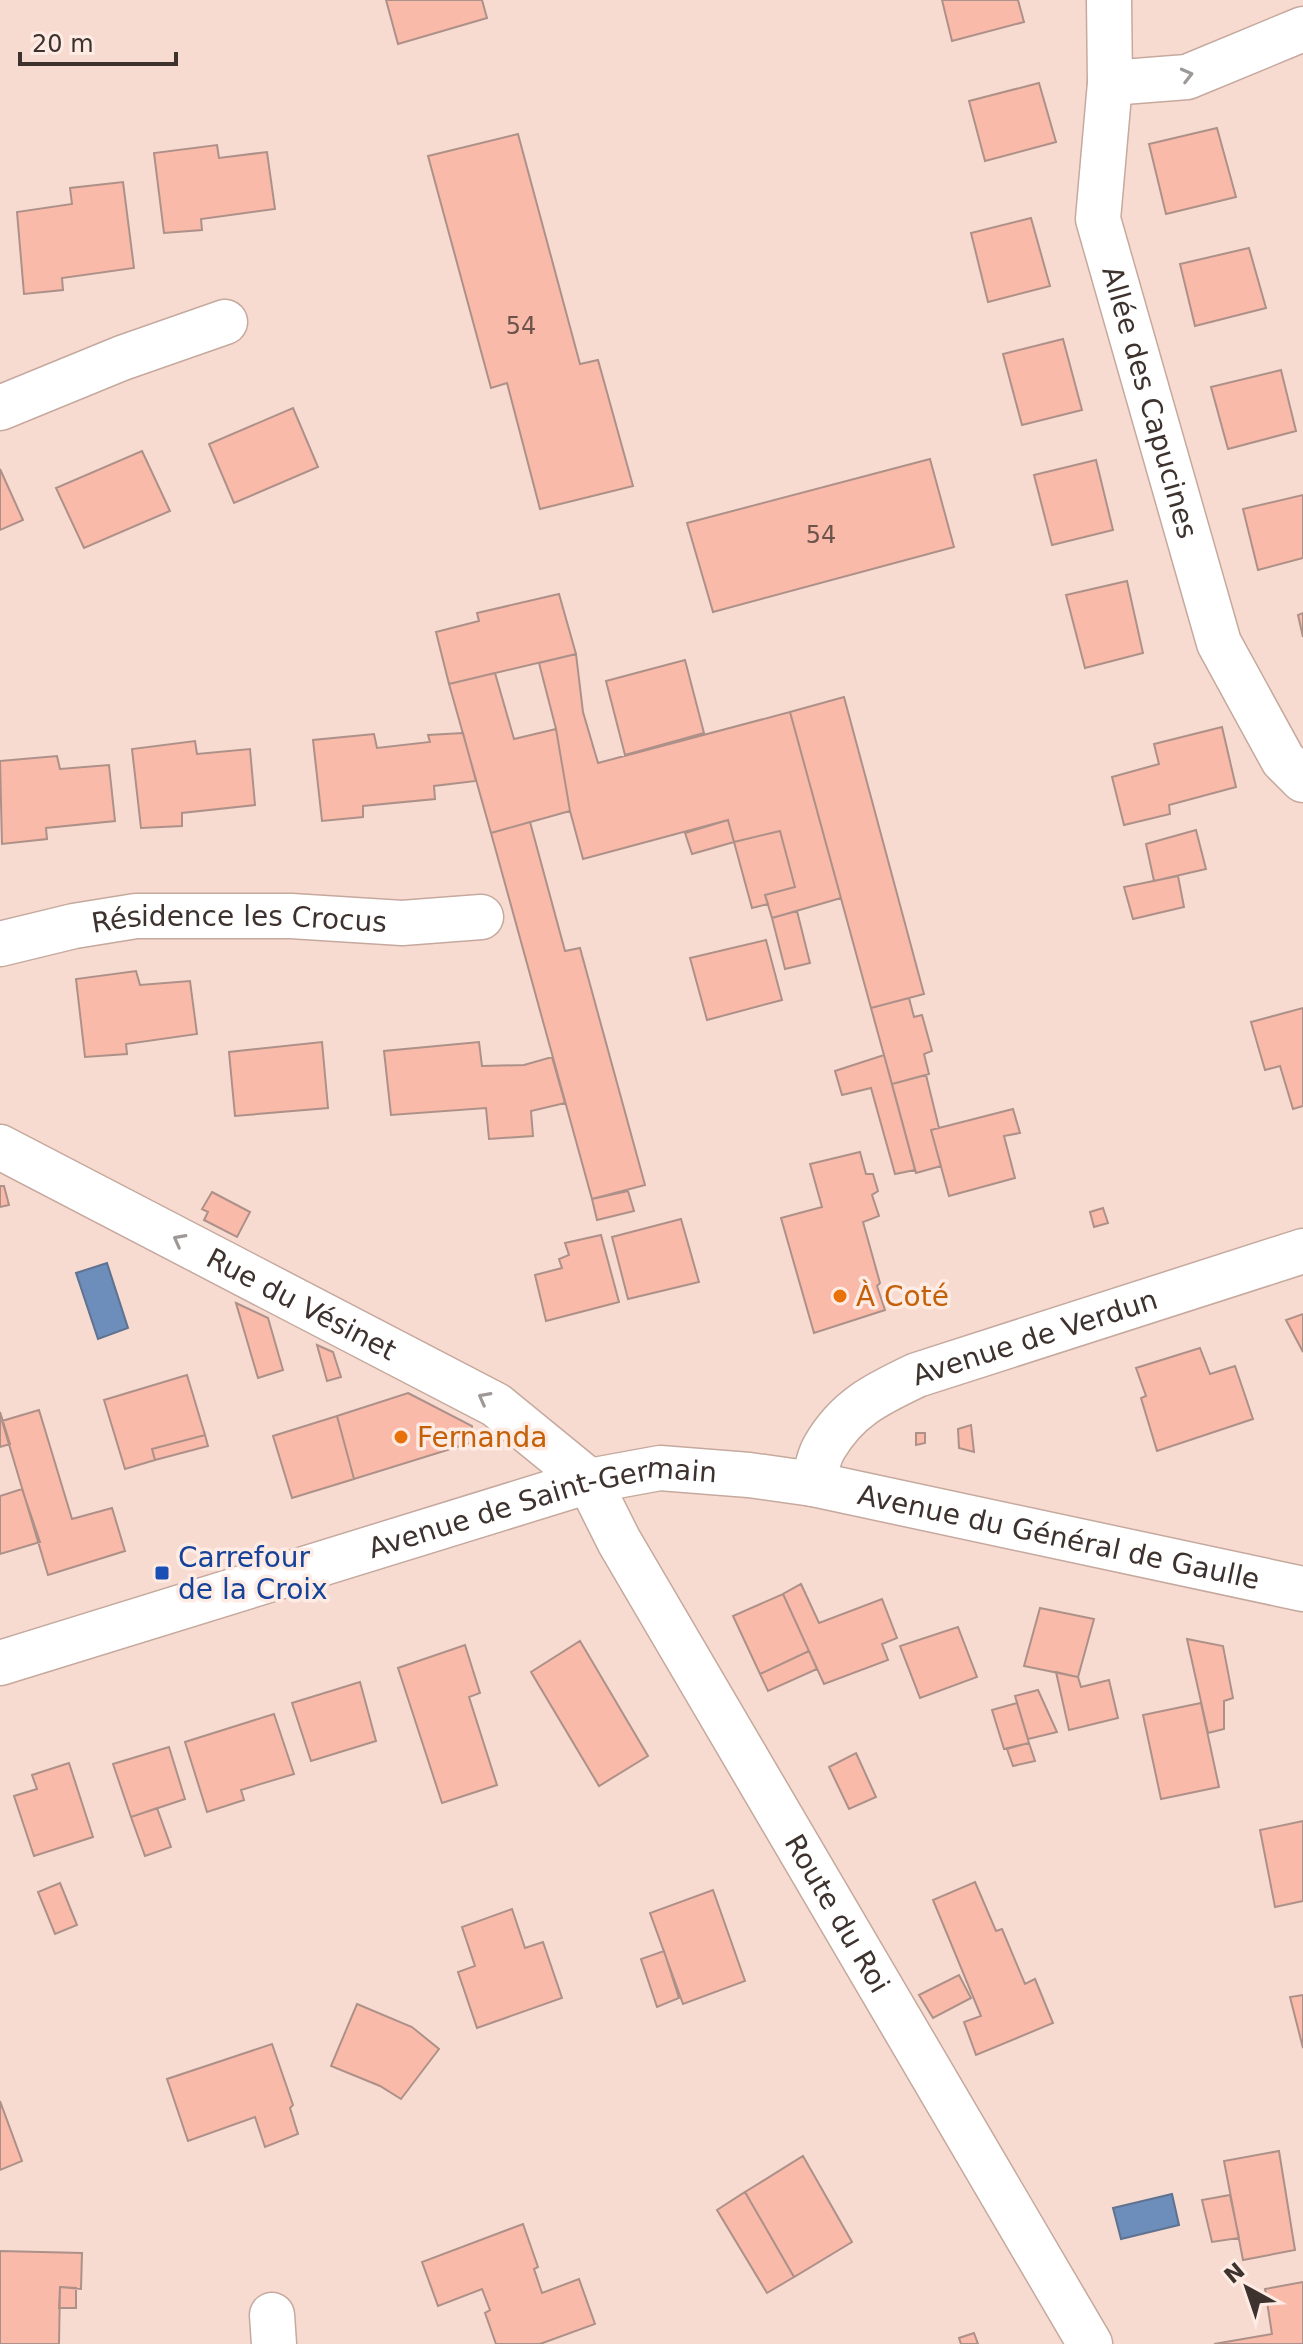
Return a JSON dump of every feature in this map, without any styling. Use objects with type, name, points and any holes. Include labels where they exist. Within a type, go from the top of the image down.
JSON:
[{"type":"street","name":"Allée des Capucines","points":[[1109,0],[1110,83],[1098,219],[1219,643],[1283,760],[1303,780]]},
{"type":"street","points":[[1110,83],[1187,77],[1303,29]]},
{"type":"street","points":[[0,408],[122,358],[225,322]]},
{"type":"street","name":"Résidence les Crocus","points":[[0,944],[74,926],[136,916],[291,916],[402,923],[481,917]]},
{"type":"street","name":"Rue du Vésinet","points":[[0,1147],[496,1405],[589,1481]]},
{"type":"street","name":"Avenue de Verdun","points":[[813,1484],[822,1450],[844,1421],[872,1396],[917,1375],[1303,1251]]},
{"type":"street","name":"Avenue de Saint-Germain","points":[[0,1663],[589,1481],[660,1468],[813,1484]]},
{"type":"street","name":"Route du Roi","points":[[589,1481],[619,1541],[1090,2344]]},
{"type":"street","name":"Avenue du Général de Gaulle","points":[[813,1484],[1303,1589]]},
{"type":"water","points":[[107,1263],[128,1328],[98,1339],[76,1273]]},
{"type":"water","points":[[1172,2194],[1179,2225],[1121,2239],[1113,2208]]},
{"type":"building","points":[[386,0],[482,0],[487,18],[398,44]]},
{"type":"building","points":[[942,0],[1018,0],[1024,22],[952,41]]},
{"type":"building","points":[[1039,83],[1056,142],[985,161],[969,101]]},
{"type":"building","points":[[1217,128],[1236,197],[1166,214],[1149,144]]},
{"type":"building","points":[[518,134],[580,364],[598,360],[633,486],[540,509],[507,383],[491,388],[428,156]]},
{"type":"building","points":[[217,145],[219,158],[267,152],[275,209],[201,219],[202,230],[164,233],[154,153]]},
{"type":"building","points":[[123,182],[134,268],[62,278],[63,290],[24,294],[17,212],[72,204],[70,188]]},
{"type":"building","points":[[1031,218],[1050,286],[988,302],[971,233]]},
{"type":"building","points":[[1249,248],[1266,308],[1195,326],[1180,264]]},
{"type":"building","points":[[1063,339],[1082,410],[1022,425],[1003,354]]},
{"type":"building","points":[[1281,370],[1296,431],[1228,449],[1211,387]]},
{"type":"building","points":[[293,408],[318,467],[234,503],[209,444]]},
{"type":"building","points":[[142,451],[170,511],[84,548],[56,488]]},
{"type":"building","points":[[930,459],[954,547],[713,612],[687,523]]},
{"type":"building","points":[[1096,460],[1113,530],[1052,545],[1034,475]]},
{"type":"building","points":[[0,469],[23,520],[0,530]]},
{"type":"building","points":[[1303,495],[1303,558],[1258,570],[1243,509]]},
{"type":"building","points":[[1127,581],[1143,653],[1085,668],[1066,595]]},
{"type":"building","points":[[559,594],[576,654],[449,684],[436,632],[479,621],[477,613]]},
{"type":"building","points":[[1303,613],[1303,637],[1298,615]]},
{"type":"building","points":[[576,654],[583,712],[598,763],[790,712],[841,898],[772,918],[765,895],[795,887],[780,831],[734,842],[728,820],[583,859],[539,663]]},
{"type":"building","points":[[685,660],[704,733],[625,755],[606,681]]},
{"type":"building","points":[[495,673],[514,739],[556,729],[570,811],[491,833],[449,684]]},
{"type":"building","points":[[844,697],[924,994],[871,1008],[790,712]]},
{"type":"building","points":[[1222,727],[1236,787],[1169,805],[1170,814],[1124,825],[1112,777],[1159,764],[1154,744]]},
{"type":"building","points":[[463,733],[476,781],[434,786],[435,799],[363,806],[363,817],[322,821],[313,740],[374,734],[377,748],[430,742],[428,735]]},
{"type":"building","points":[[195,741],[197,754],[250,749],[255,805],[182,813],[182,826],[141,828],[132,749]]},
{"type":"building","points":[[57,756],[60,769],[109,765],[115,821],[46,828],[47,839],[2,844],[0,761]]},
{"type":"building","points":[[728,820],[734,842],[692,854],[685,833]]},
{"type":"building","points":[[530,822],[565,951],[580,948],[645,1185],[592,1199],[491,833]]},
{"type":"building","points":[[1196,830],[1206,869],[1154,881],[1146,844]]},
{"type":"building","points":[[780,831],[795,887],[765,895],[768,904],[752,908],[734,842]]},
{"type":"building","points":[[1178,876],[1184,907],[1133,919],[1124,887]]},
{"type":"building","points":[[797,911],[810,963],[785,969],[772,918]]},
{"type":"building","points":[[766,940],[782,1000],[707,1020],[690,958]]},
{"type":"building","points":[[136,971],[140,985],[190,981],[197,1034],[126,1044],[127,1054],[85,1057],[76,979]]},
{"type":"building","points":[[909,998],[914,1017],[922,1015],[932,1051],[924,1054],[929,1074],[892,1084],[871,1008]]},
{"type":"building","points":[[1303,1008],[1303,1106],[1293,1109],[1280,1066],[1265,1070],[1251,1022]]},
{"type":"building","points":[[322,1042],[328,1108],[235,1116],[229,1052]]},
{"type":"building","points":[[479,1042],[482,1066],[524,1065],[552,1057],[565,1103],[531,1111],[533,1136],[489,1139],[486,1108],[391,1115],[384,1051]]},
{"type":"building","points":[[884,1055],[915,1170],[895,1174],[871,1088],[842,1095],[835,1071]]},
{"type":"building","points":[[926,1075],[939,1128],[931,1130],[941,1166],[916,1173],[892,1084]]},
{"type":"building","points":[[1013,1109],[1020,1133],[1004,1136],[1015,1178],[949,1196],[931,1130]]},
{"type":"building","points":[[860,1152],[866,1174],[873,1174],[878,1191],[872,1195],[879,1216],[863,1222],[885,1310],[814,1333],[781,1218],[822,1207],[810,1164]]},
{"type":"building","points":[[0,1186],[4,1186],[9,1205],[0,1207]]},
{"type":"building","points":[[628,1191],[634,1211],[597,1220],[592,1199]]},
{"type":"building","points":[[212,1192],[250,1212],[237,1237],[204,1220],[208,1212],[202,1209]]},
{"type":"building","points":[[1103,1208],[1108,1223],[1094,1227],[1090,1212]]},
{"type":"building","points":[[681,1219],[699,1282],[628,1299],[612,1237]]},
{"type":"building","points":[[601,1235],[619,1302],[546,1321],[535,1275],[562,1268],[559,1259],[569,1255],[565,1243]]},
{"type":"building","points":[[236,1303],[268,1318],[283,1370],[258,1378]]},
{"type":"building","points":[[1303,1314],[1303,1352],[1286,1320]]},
{"type":"building","points":[[317,1345],[333,1352],[341,1377],[327,1381]]},
{"type":"building","points":[[1200,1348],[1210,1374],[1235,1366],[1253,1419],[1157,1451],[1141,1398],[1146,1396],[1136,1368]]},
{"type":"building","points":[[187,1375],[205,1435],[152,1449],[155,1460],[125,1469],[104,1400]]},
{"type":"building","points":[[408,1393],[472,1426],[470,1443],[354,1479],[337,1416]]},
{"type":"building","points":[[39,1410],[72,1519],[112,1508],[125,1551],[48,1575],[2,1421]]},
{"type":"building","points":[[0,1412],[10,1444],[0,1447]]},
{"type":"building","points":[[337,1416],[354,1479],[292,1498],[273,1436]]},
{"type":"building","points":[[971,1425],[974,1452],[959,1448],[958,1429]]},
{"type":"building","points":[[916,1433],[925,1433],[925,1443],[916,1445]]},
{"type":"building","points":[[205,1435],[208,1446],[155,1460],[152,1449]]},
{"type":"building","points":[[22,1489],[40,1542],[0,1554],[0,1496]]},
{"type":"building","points":[[801,1584],[819,1623],[882,1599],[897,1638],[882,1644],[888,1660],[824,1684],[783,1594]]},
{"type":"building","points":[[783,1594],[809,1651],[760,1674],[733,1616]]},
{"type":"building","points":[[1040,1608],[1094,1619],[1078,1677],[1024,1666]]},
{"type":"building","points":[[958,1627],[977,1677],[920,1698],[900,1646]]},
{"type":"building","points":[[1187,1639],[1223,1646],[1233,1698],[1224,1701],[1224,1729],[1208,1733]]},
{"type":"building","points":[[580,1641],[648,1756],[599,1786],[531,1672]]},
{"type":"building","points":[[465,1645],[480,1693],[469,1697],[497,1785],[442,1803],[398,1668]]},
{"type":"building","points":[[809,1651],[817,1669],[768,1691],[760,1674]]},
{"type":"building","points":[[1056,1672],[1078,1677],[1081,1687],[1109,1680],[1118,1718],[1069,1730]]},
{"type":"building","points":[[360,1682],[376,1741],[311,1761],[292,1703]]},
{"type":"building","points":[[1038,1690],[1057,1732],[1028,1739],[1015,1696]]},
{"type":"building","points":[[1017,1703],[1029,1743],[1004,1749],[992,1710]]},
{"type":"building","points":[[1201,1703],[1219,1787],[1161,1799],[1143,1715]]},
{"type":"building","points":[[274,1714],[294,1774],[241,1790],[244,1800],[207,1812],[185,1742]]},
{"type":"building","points":[[1029,1743],[1035,1761],[1013,1766],[1007,1749]]},
{"type":"building","points":[[169,1747],[185,1799],[131,1817],[113,1764]]},
{"type":"building","points":[[856,1753],[876,1797],[849,1809],[829,1767]]},
{"type":"building","points":[[69,1763],[93,1837],[34,1856],[14,1796],[37,1789],[32,1775]]},
{"type":"building","points":[[157,1808],[171,1847],[145,1856],[131,1817]]},
{"type":"building","points":[[1303,1821],[1303,1901],[1275,1907],[1260,1830]]},
{"type":"building","points":[[975,1882],[996,1931],[1002,1929],[1025,1984],[1035,1979],[1053,2023],[976,2055],[964,2022],[981,2016],[933,1900]]},
{"type":"building","points":[[60,1883],[77,1925],[55,1934],[38,1892]]},
{"type":"building","points":[[713,1890],[745,1981],[683,2004],[650,1913]]},
{"type":"building","points":[[512,1909],[525,1948],[543,1942],[562,1998],[477,2028],[458,1972],[475,1966],[462,1927]]},
{"type":"building","points":[[664,1951],[679,1998],[657,2007],[641,1959]]},
{"type":"building","points":[[959,1975],[971,1998],[933,2018],[919,1995]]},
{"type":"building","points":[[1303,1995],[1303,2048],[1290,1997]]},
{"type":"building","points":[[357,2004],[412,2027],[439,2049],[401,2099],[380,2086],[331,2066]]},
{"type":"building","points":[[272,2044],[293,2105],[290,2108],[298,2134],[265,2147],[255,2117],[188,2141],[167,2079]]},
{"type":"building","points":[[0,2101],[22,2161],[0,2170]]},
{"type":"building","points":[[1279,2151],[1295,2250],[1243,2260],[1224,2161]]},
{"type":"building","points":[[803,2156],[852,2242],[794,2277],[745,2192]]},
{"type":"building","points":[[745,2192],[794,2277],[767,2293],[717,2210]]},
{"type":"building","points":[[1230,2195],[1239,2238],[1212,2242],[1202,2200]]},
{"type":"building","points":[[523,2224],[538,2267],[534,2269],[542,2293],[579,2279],[595,2324],[540,2344],[496,2344],[485,2313],[490,2310],[482,2289],[438,2306],[422,2262]]},
{"type":"building","points":[[0,2251],[82,2253],[81,2289],[60,2287],[59,2344],[0,2344]]},
{"type":"building","points":[[1303,2282],[1303,2344],[1214,2344],[1272,2334],[1265,2289]]},
{"type":"building","points":[[60,2287],[76,2288],[76,2308],[59,2308]]},
{"type":"building","points":[[974,2333],[978,2344],[961,2344],[959,2338]]},
{"type":"place","name":"À Coté","points":[[840,1296]]},
{"type":"place","name":"Fernanda","points":[[401,1437]]},
{"type":"place","name":"Carrefour de la Croix","points":[[162,1573]]}]
